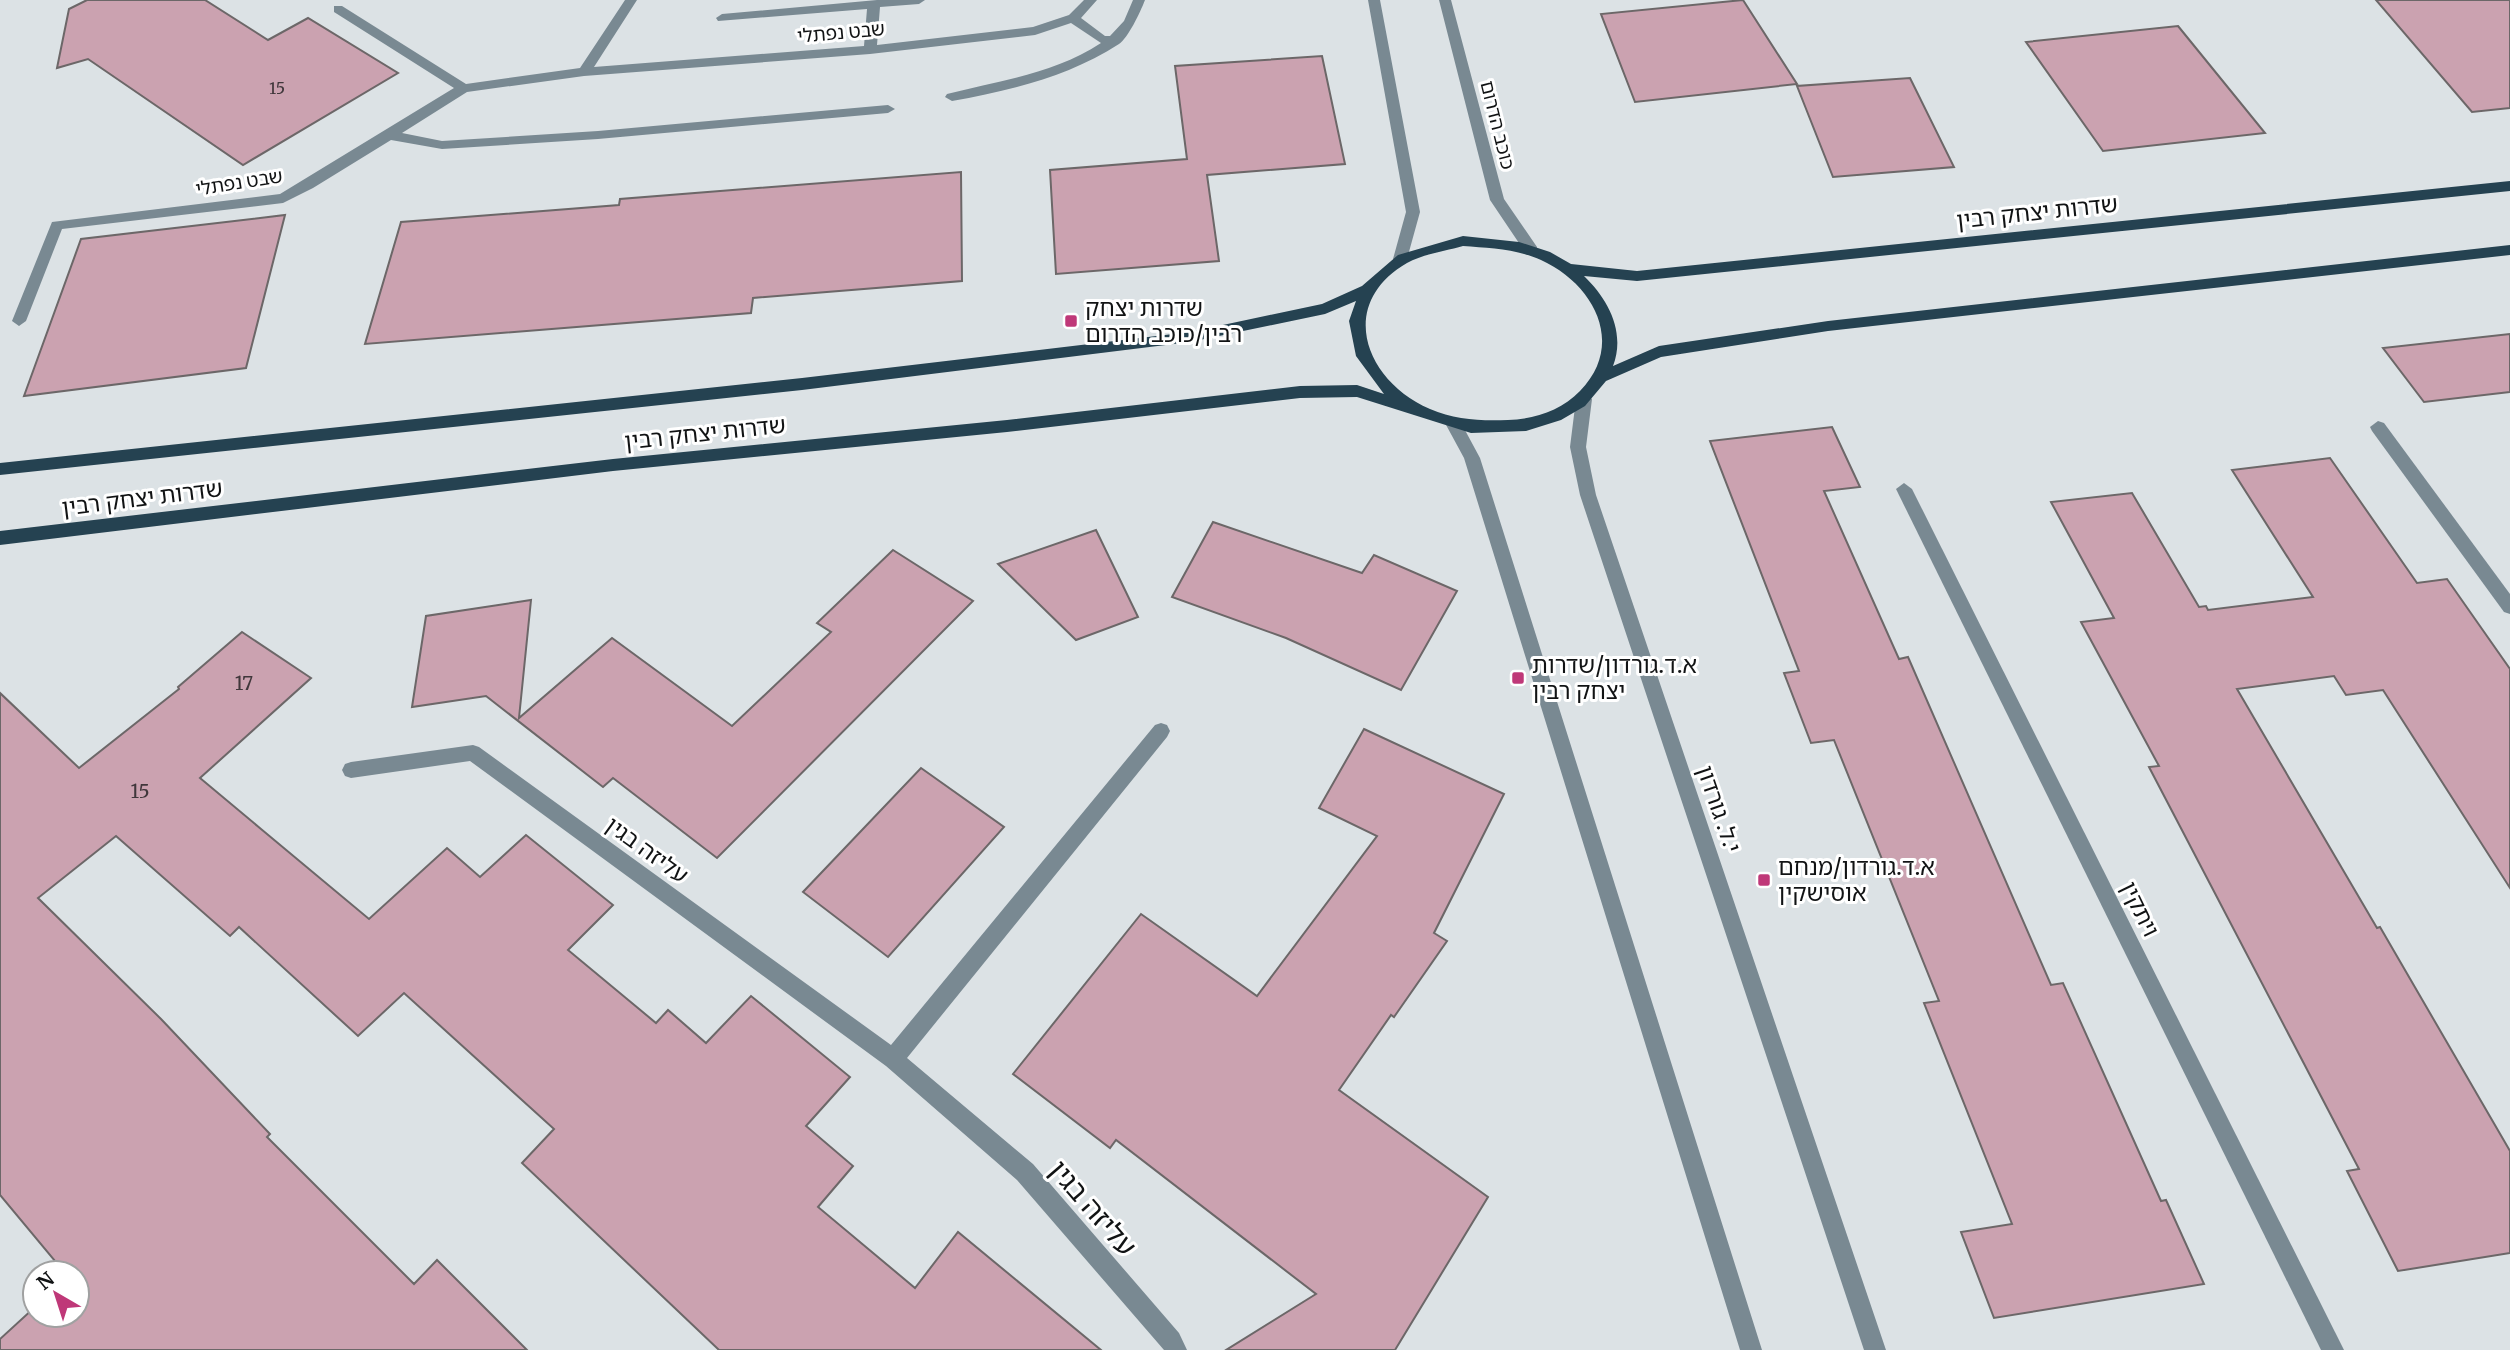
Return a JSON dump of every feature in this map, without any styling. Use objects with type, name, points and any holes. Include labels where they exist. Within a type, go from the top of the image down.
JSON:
[{"type":"main road","name":"שדרות יצחק רבין","points":[[1568,269],[1637,276],[2510,186]]},
{"type":"main road","points":[[1463,242],[1498,243],[1532,251],[1568,269],[1593,292],[1608,319],[1612,348],[1604,376],[1584,399],[1558,415],[1526,425],[1489,428],[1453,423],[1413,408],[1380,381],[1367,365],[1356,339],[1357,313],[1368,289],[1382,272],[1400,259],[1430,247],[1463,242]]},
{"type":"main road","points":[[1604,376],[1659,352],[1828,326],[2510,250]]},
{"type":"main road","name":"שדרות יצחק רבין","points":[[0,469],[802,384],[1190,337],[1325,309],[1368,289]]},
{"type":"main road","name":"שדרות יצחק רבין","points":[[0,538],[612,465],[1007,426],[1300,391],[1357,391],[1413,408]]},
{"type":"street","points":[[584,72],[631,0]]},
{"type":"street","points":[[722,18],[919,0]]},
{"type":"street","name":"שבט נפתלי","points":[[19,321],[57,225],[283,198],[464,88],[584,72],[870,50],[1035,31],[1073,18],[1091,0]]},
{"type":"street","points":[[952,97],[1062,71],[1116,41],[1139,0]]},
{"type":"street","points":[[1374,0],[1413,212],[1400,259]]},
{"type":"street","name":"כוכב הדרום","points":[[1446,0],[1497,200],[1532,251]]},
{"type":"street","points":[[870,50],[874,5]]},
{"type":"street","points":[[338,9],[428,68],[464,88]]},
{"type":"street","points":[[1073,18],[1101,39],[1116,41]]},
{"type":"street","points":[[390,135],[442,145],[598,135],[888,109]]},
{"type":"street","name":"י.ל. גורדון","points":[[1584,399],[1578,447],[1588,495],[1875,1350]]},
{"type":"street","points":[[1453,423],[1472,458],[1751,1350]]},
{"type":"street","points":[[2378,427],[2510,607]]},
{"type":"street","name":"ויתקין","points":[[1904,489],[2333,1350]]},
{"type":"street","points":[[893,1059],[1161,731]]},
{"type":"street","name":"עליזה בגין","points":[[351,770],[473,753],[893,1059],[1025,1172],[1176,1350]]},
{"type":"building","points":[[87,0],[205,0],[268,40],[308,18],[398,73],[243,165],[88,59],[57,68],[69,9]]},
{"type":"building","points":[[1743,0],[1797,84],[1635,102],[1601,14]]},
{"type":"building","points":[[2376,0],[2510,0],[2510,108],[2472,112]]},
{"type":"building","points":[[2178,26],[2265,133],[2103,151],[2026,42]]},
{"type":"building","points":[[1322,56],[1345,164],[1207,175],[1219,261],[1056,274],[1050,170],[1187,159],[1175,66]]},
{"type":"building","points":[[1910,78],[1954,167],[1833,177],[1797,86]]},
{"type":"building","points":[[961,172],[962,281],[753,298],[751,313],[365,344],[401,222],[619,205],[620,199]]},
{"type":"building","points":[[285,215],[246,368],[24,396],[81,239]]},
{"type":"building","points":[[2510,334],[2510,392],[2424,402],[2383,348]]},
{"type":"building","points":[[1832,427],[1860,487],[1824,491],[1899,659],[1908,657],[2051,985],[2063,983],[2161,1201],[2166,1200],[2204,1284],[1994,1318],[1961,1232],[2012,1224],[1924,1003],[1939,1001],[1834,740],[1811,743],[1784,673],[1799,671],[1710,441]]},
{"type":"building","points":[[2330,458],[2417,583],[2447,579],[2510,669],[2510,888],[2383,690],[2346,695],[2334,676],[2237,689],[2510,1151],[2510,1253],[2398,1271],[2347,1171],[2359,1169],[2149,767],[2159,766],[2081,622],[2114,618],[2051,502],[2132,493],[2199,607],[2206,606],[2208,610],[2313,597],[2232,470]]},
{"type":"building","points":[[1213,522],[1362,573],[1374,555],[1457,591],[1401,690],[1286,638],[1172,597]]},
{"type":"building","points":[[1096,530],[1138,617],[1076,640],[998,564]]},
{"type":"building","points":[[893,550],[973,601],[717,858],[613,778],[603,787],[486,696],[412,707],[426,616],[531,600],[519,718],[612,638],[732,726],[831,632],[817,623]]},
{"type":"building","points":[[242,632],[311,678],[200,778],[369,919],[447,848],[480,877],[526,835],[613,905],[568,950],[656,1023],[668,1010],[706,1043],[751,996],[850,1077],[806,1126],[853,1166],[818,1207],[915,1288],[958,1232],[1101,1350],[719,1350],[522,1163],[554,1129],[404,993],[358,1036],[239,927],[230,936],[116,836],[38,898],[161,1019],[270,1134],[267,1137],[414,1284],[437,1260],[527,1350],[0,1350],[0,1339],[21,1320],[21,1329],[91,1329],[91,1259],[53,1259],[0,1195],[0,693],[79,768],[179,689],[178,687]]},
{"type":"building","points":[[1364,729],[1504,794],[1434,933],[1447,941],[1339,1090],[1488,1197],[1395,1350],[1226,1350],[1316,1294],[1116,1140],[1110,1148],[1013,1074],[1141,914],[1257,996],[1377,836],[1319,808]]},
{"type":"building","points":[[921,768],[1004,827],[888,957],[803,892]]},
{"type":"place","name":"שדרות יצחק רבין/כוכב הדרום","points":[[1071,321]]},
{"type":"place","name":"א.ד.גורדון/שדרות יצחק רבין","points":[[1518,678]]},
{"type":"place","name":"א.ד.גורדון/מנחם אוסישקין","points":[[1764,880]]}]
